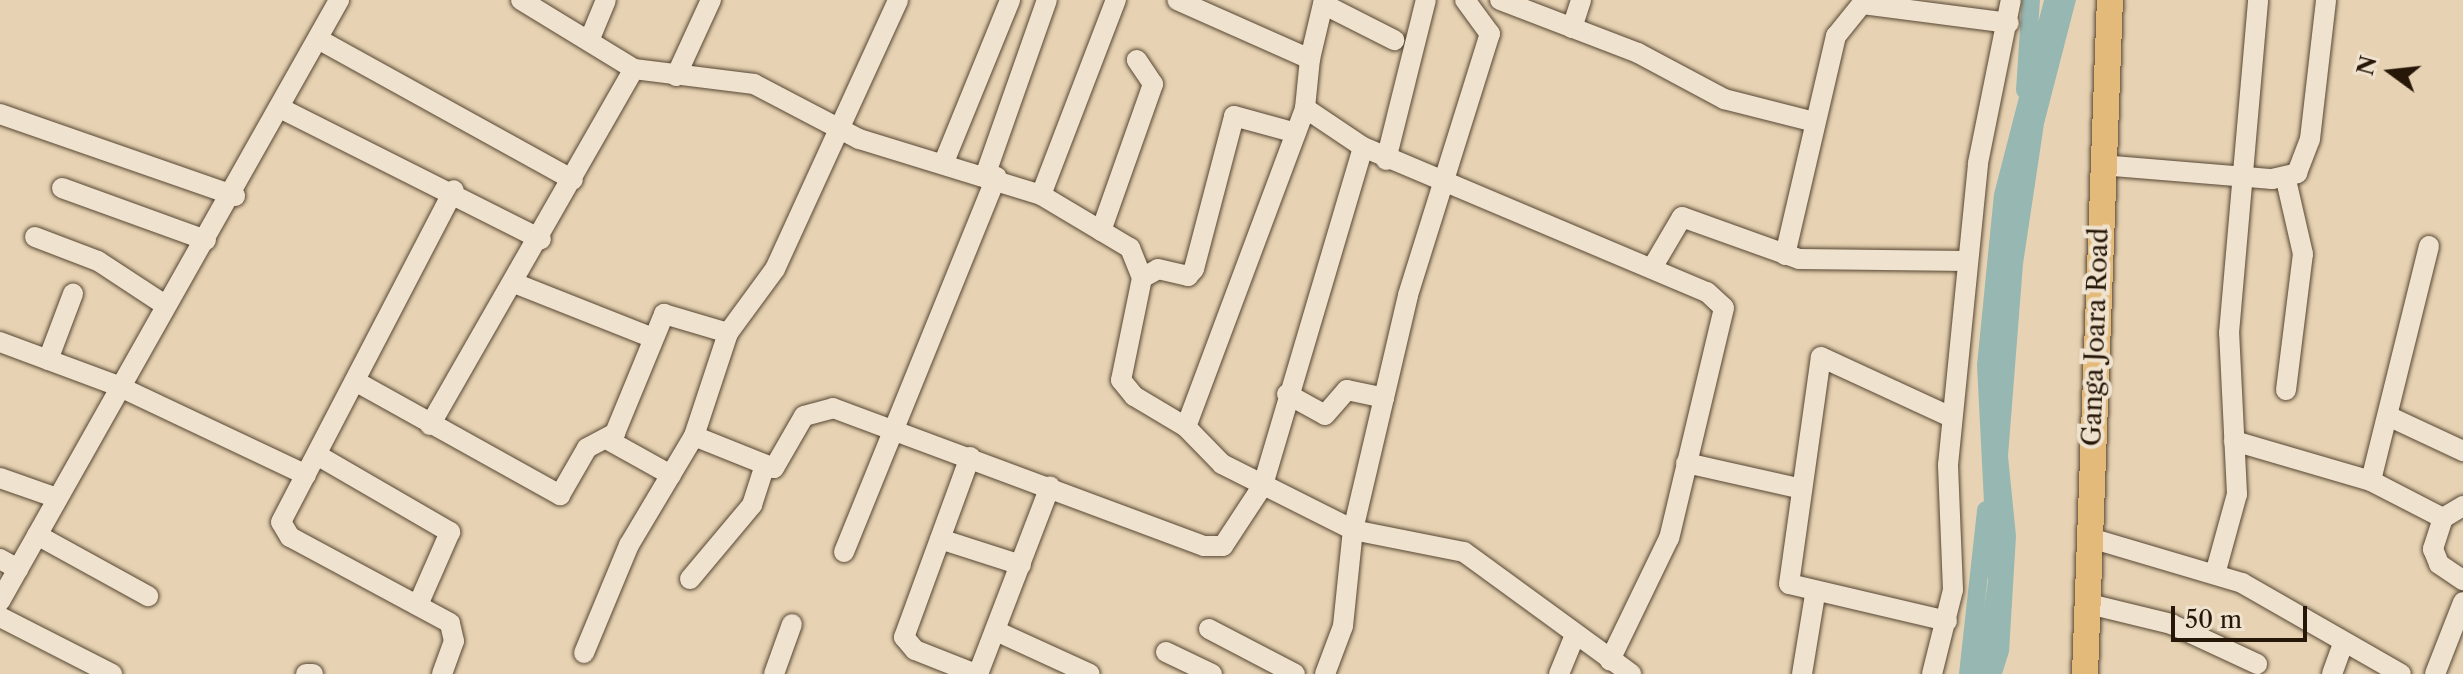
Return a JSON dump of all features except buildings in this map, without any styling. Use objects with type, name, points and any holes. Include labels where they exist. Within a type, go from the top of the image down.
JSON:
[{"type":"main road","name":"Ganga Joara Road","points":[[2085,674],[2087,537],[2101,324],[2101,165],[2110,0]]},
{"type":"street","points":[[521,0],[634,69],[754,84],[842,132],[991,175],[1041,195],[1130,248],[1142,278],[1121,380],[1186,427],[1222,464],[1353,530],[1464,552],[1631,674]]},
{"type":"street","points":[[589,41],[606,0]]},
{"type":"street","points":[[676,76],[711,0]]},
{"type":"street","points":[[584,653],[629,545],[694,436],[728,333],[775,269],[842,132],[898,0]]},
{"type":"street","points":[[944,162],[1010,0]]},
{"type":"street","points":[[844,552],[991,175],[1047,0]]},
{"type":"street","points":[[1041,195],[1116,0]]},
{"type":"street","points":[[1177,0],[1310,59]]},
{"type":"street","points":[[1386,160],[1426,0]]},
{"type":"street","points":[[1325,674],[1343,626],[1353,530],[1384,398],[1445,179],[1490,34],[1465,0]]},
{"type":"street","points":[[1500,0],[1572,28],[1724,99],[1811,121]]},
{"type":"street","points":[[1572,28],[1581,0]]},
{"type":"street","points":[[1932,674],[1947,621],[1951,417],[1978,163],[2009,23],[2011,0]]},
{"type":"street","points":[[2215,574],[2235,507],[2229,343],[2258,0]]},
{"type":"street","points":[[2101,165],[2286,180],[2297,173],[2310,139],[2326,0]]},
{"type":"street","points":[[0,601],[9,564],[37,535],[165,305],[235,196],[337,1]]},
{"type":"street","points":[[1186,427],[1305,108],[1321,1],[1394,40]]},
{"type":"street","points":[[1785,255],[1811,121],[1836,36],[1864,2],[2009,23]]},
{"type":"street","points":[[318,39],[573,180]]},
{"type":"street","points":[[1101,231],[1153,84],[1137,60]]},
{"type":"street","points":[[430,425],[541,239],[634,69]]},
{"type":"street","points":[[280,108],[454,190],[541,239]]},
{"type":"street","points":[[1305,108],[1386,160],[1445,179],[1707,292],[1724,308],[1669,538],[1610,660]]},
{"type":"street","points":[[0,114],[235,196]]},
{"type":"street","points":[[1142,278],[1158,269],[1188,276],[1194,269],[1234,116],[1296,133]]},
{"type":"street","points":[[694,436],[764,467],[780,465],[814,409],[833,408],[1213,548],[1231,538],[1263,485],[1287,394],[1363,147]]},
{"type":"street","points":[[2286,180],[2303,254],[2286,390]]},
{"type":"street","points":[[62,188],[206,240]]},
{"type":"street","points":[[442,674],[454,631],[418,605],[282,529],[306,475],[454,190]]},
{"type":"street","points":[[1652,268],[1682,217],[1785,255],[1967,261]]},
{"type":"street","points":[[35,237],[98,261],[165,305]]},
{"type":"street","points":[[2371,481],[2429,246]]},
{"type":"street","points":[[514,283],[653,338]]},
{"type":"street","points":[[48,360],[73,294]]},
{"type":"street","points":[[355,381],[560,495],[587,448],[608,440],[653,338],[672,312],[728,333]]},
{"type":"street","points":[[0,342],[118,386],[306,475]]},
{"type":"street","points":[[1947,621],[1815,595],[1789,584],[1798,488],[1821,357],[1951,417]]},
{"type":"street","points":[[1287,394],[1325,415],[1347,390],[1384,398]]},
{"type":"street","points":[[2388,416],[2463,451]]},
{"type":"street","points":[[608,440],[671,475]]},
{"type":"street","points":[[2234,441],[2371,481],[2443,518]]},
{"type":"street","points":[[317,455],[450,532],[418,605]]},
{"type":"street","points":[[970,457],[904,637],[915,650],[977,674],[1050,486]]},
{"type":"street","points":[[1686,463],[1798,488]]},
{"type":"street","points":[[690,579],[752,505],[764,467]]},
{"type":"street","points":[[0,478],[57,498]]},
{"type":"street","points":[[2463,506],[2443,518],[2434,556],[2463,580]]},
{"type":"street","points":[[37,535],[148,596]]},
{"type":"street","points":[[2087,537],[2215,574],[2294,611],[2342,647],[2401,674]]},
{"type":"street","points":[[940,539],[1021,565]]},
{"type":"street","points":[[1802,674],[1815,595]]},
{"type":"street","points":[[2435,674],[2463,602]]},
{"type":"street","points":[[2085,603],[2171,624],[2257,664]]},
{"type":"street","points":[[0,617],[112,674]]},
{"type":"street","points":[[774,674],[792,624]]},
{"type":"street","points":[[1209,629],[1295,674]]},
{"type":"street","points":[[996,631],[1090,674]]},
{"type":"street","points":[[1559,674],[1575,635]]},
{"type":"street","points":[[2332,674],[2342,647]]},
{"type":"street","points":[[1166,652],[1212,674]]},
{"type":"street","points":[[306,674],[313,674]]},
{"type":"water","points":[[2044,0],[2076,0],[2044,124],[2023,264],[2008,456],[2016,536],[2009,652],[2002,674],[1966,674],[1978,650],[1988,581],[1977,365],[1994,194]]},
{"type":"waterway","points":[[2025,90],[2031,0]]},
{"type":"waterway","points":[[1968,674],[1986,510]]}]
